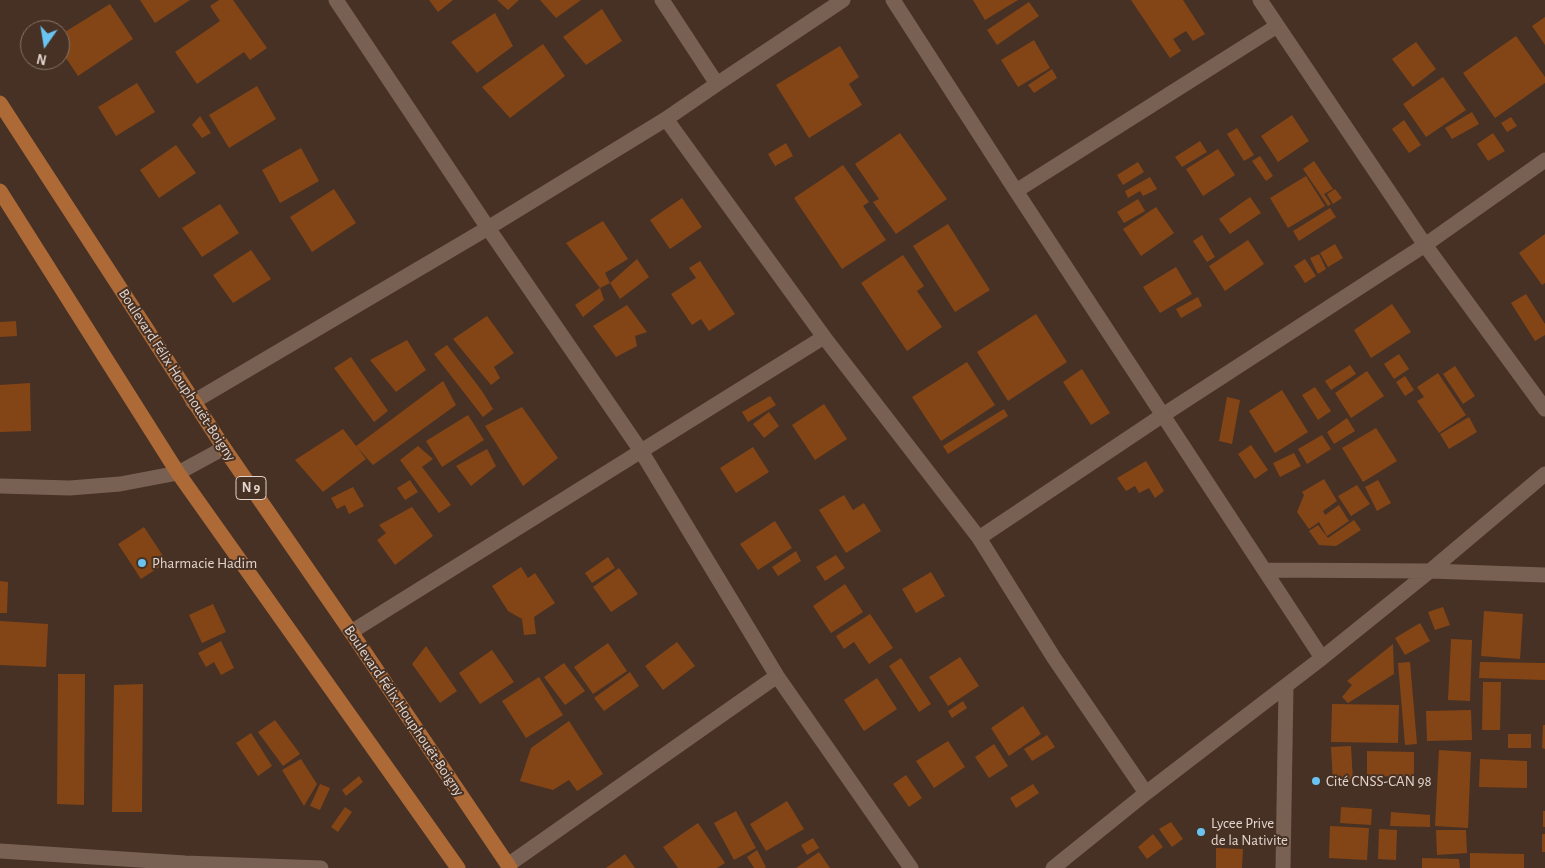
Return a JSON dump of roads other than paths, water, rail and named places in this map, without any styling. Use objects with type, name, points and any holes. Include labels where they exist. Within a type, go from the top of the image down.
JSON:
[{"type":"main road","name":"Boulevard Félix Houphouët-Boigny","points":[[0,103],[193,402],[509,867]]},
{"type":"main road","points":[[0,191],[178,472],[458,868]]},
{"type":"street","points":[[336,0],[488,228],[641,451],[777,676],[911,868]]},
{"type":"street","points":[[662,0],[717,84]]},
{"type":"street","points":[[193,402],[488,228],[666,119],[843,0]]},
{"type":"street","points":[[894,0],[1016,191],[1322,658]]},
{"type":"street","points":[[1260,0],[1425,245],[1545,409]]},
{"type":"street","points":[[1016,191],[1278,26]]},
{"type":"street","points":[[666,119],[824,337],[979,538],[1054,658],[1146,793]]},
{"type":"street","points":[[979,538],[1163,415],[1425,245],[1545,160]]},
{"type":"street","points":[[351,632],[824,337]]},
{"type":"street","points":[[0,486],[70,488],[120,484],[178,472],[224,448]]},
{"type":"street","points":[[1053,868],[1146,793],[1286,687],[1430,571],[1545,474]]},
{"type":"street","points":[[1265,570],[1430,571],[1545,575]]},
{"type":"street","points":[[509,867],[777,676]]},
{"type":"street","points":[[1283,868],[1286,687]]},
{"type":"street","points":[[0,851],[185,863],[321,868]]},
{"type":"place","name":"Pharmacie Hadim","points":[[142,563]]},
{"type":"place","name":"Cité CNSS-CAN 98","points":[[1316,781]]},
{"type":"place","name":"Lycee Prive de la Nativite","points":[[1201,832]]}]
